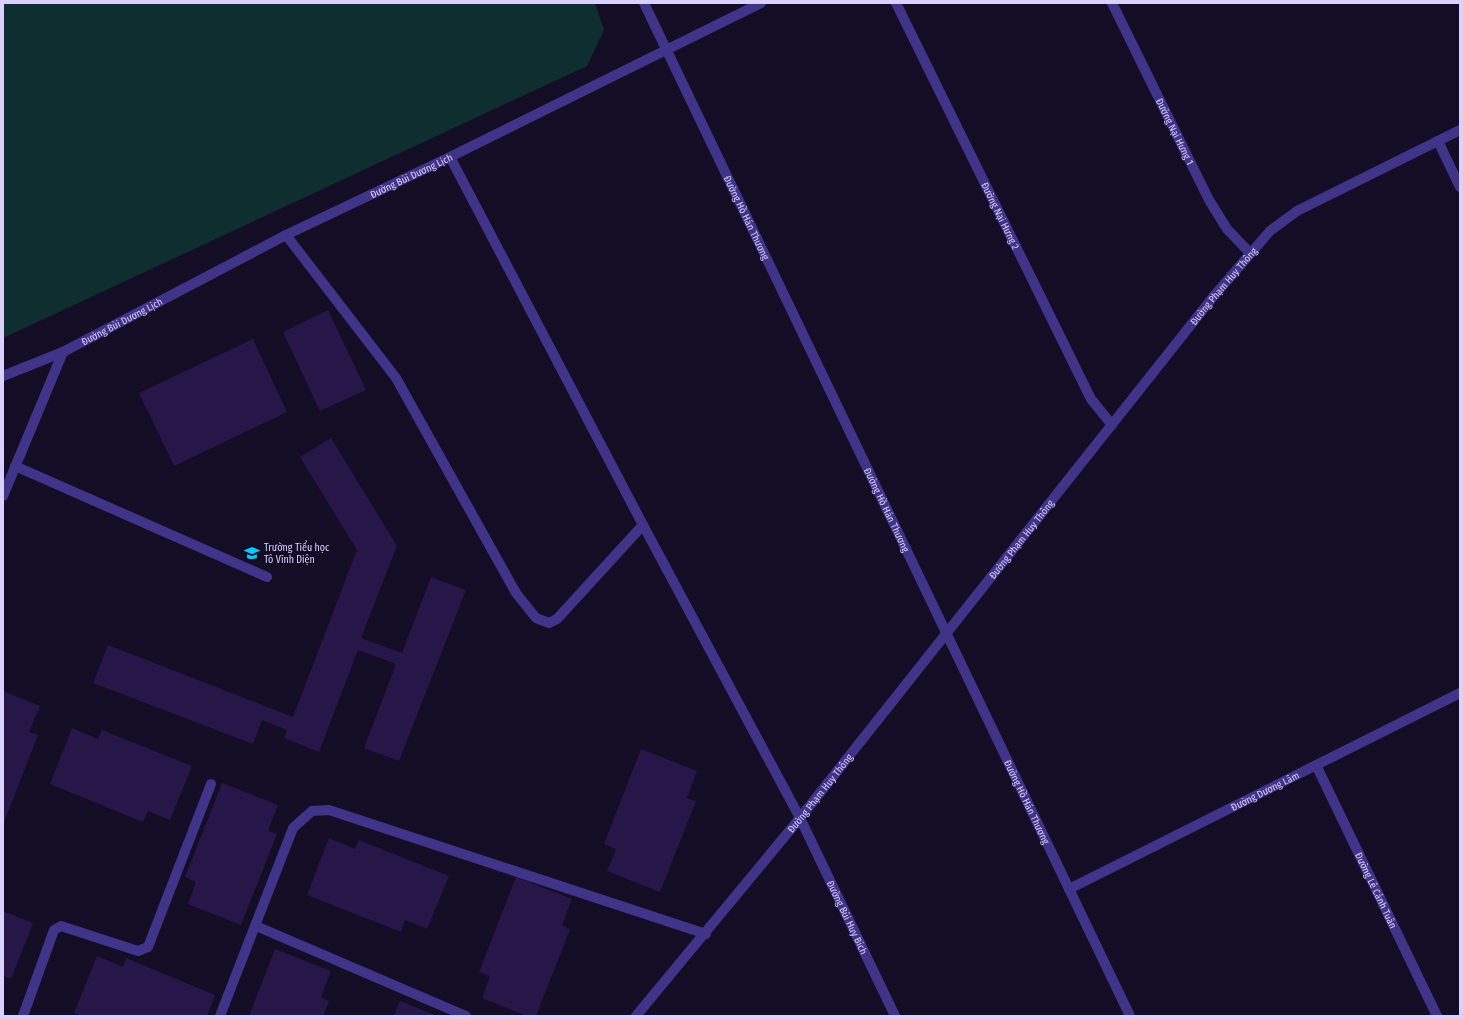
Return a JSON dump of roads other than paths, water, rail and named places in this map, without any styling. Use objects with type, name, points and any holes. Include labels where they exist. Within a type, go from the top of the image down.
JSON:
[{"type":"street","name":"Đường Hồ Hán Thương","points":[[644,3],[1130,1016]]},
{"type":"street","name":"Đường Bùi Dương Lịch","points":[[3,376],[63,352],[286,235],[450,157],[761,3]]},
{"type":"street","name":"Đường Nại Hưng 2","points":[[896,3],[1091,399],[1112,425]]},
{"type":"street","name":"Đường Nại Hưng 1","points":[[1112,3],[1209,200],[1227,229],[1250,253]]},
{"type":"street","name":"Đường Phạm Huy Thông","points":[[636,1016],[706,934],[800,818],[1112,425],[1250,253],[1270,231],[1297,211],[1460,130]]},
{"type":"street","points":[[1438,141],[1460,187]]},
{"type":"street","name":"Đường Bùi Huy Bích","points":[[450,157],[642,525],[800,818],[895,1016]]},
{"type":"street","points":[[286,235],[396,378],[516,593],[536,618],[549,623],[558,619],[642,525]]},
{"type":"street","points":[[3,496],[63,352]]},
{"type":"street","points":[[15,466],[267,577]]},
{"type":"street","name":"Đường Dương Lâm","points":[[1069,889],[1460,693]]},
{"type":"street","name":"Đường Lê Cảnh Tuân","points":[[1316,765],[1437,1016]]},
{"type":"street","points":[[23,1016],[54,930],[57,928],[61,926],[138,951],[148,947],[211,784]]},
{"type":"street","points":[[220,1016],[293,828],[312,811],[329,810],[706,934]]},
{"type":"street","points":[[256,926],[466,1016]]},
{"type":"place","name":"Trường Tiểu học Tô Vĩnh Diện","points":[[252,553]]}]
